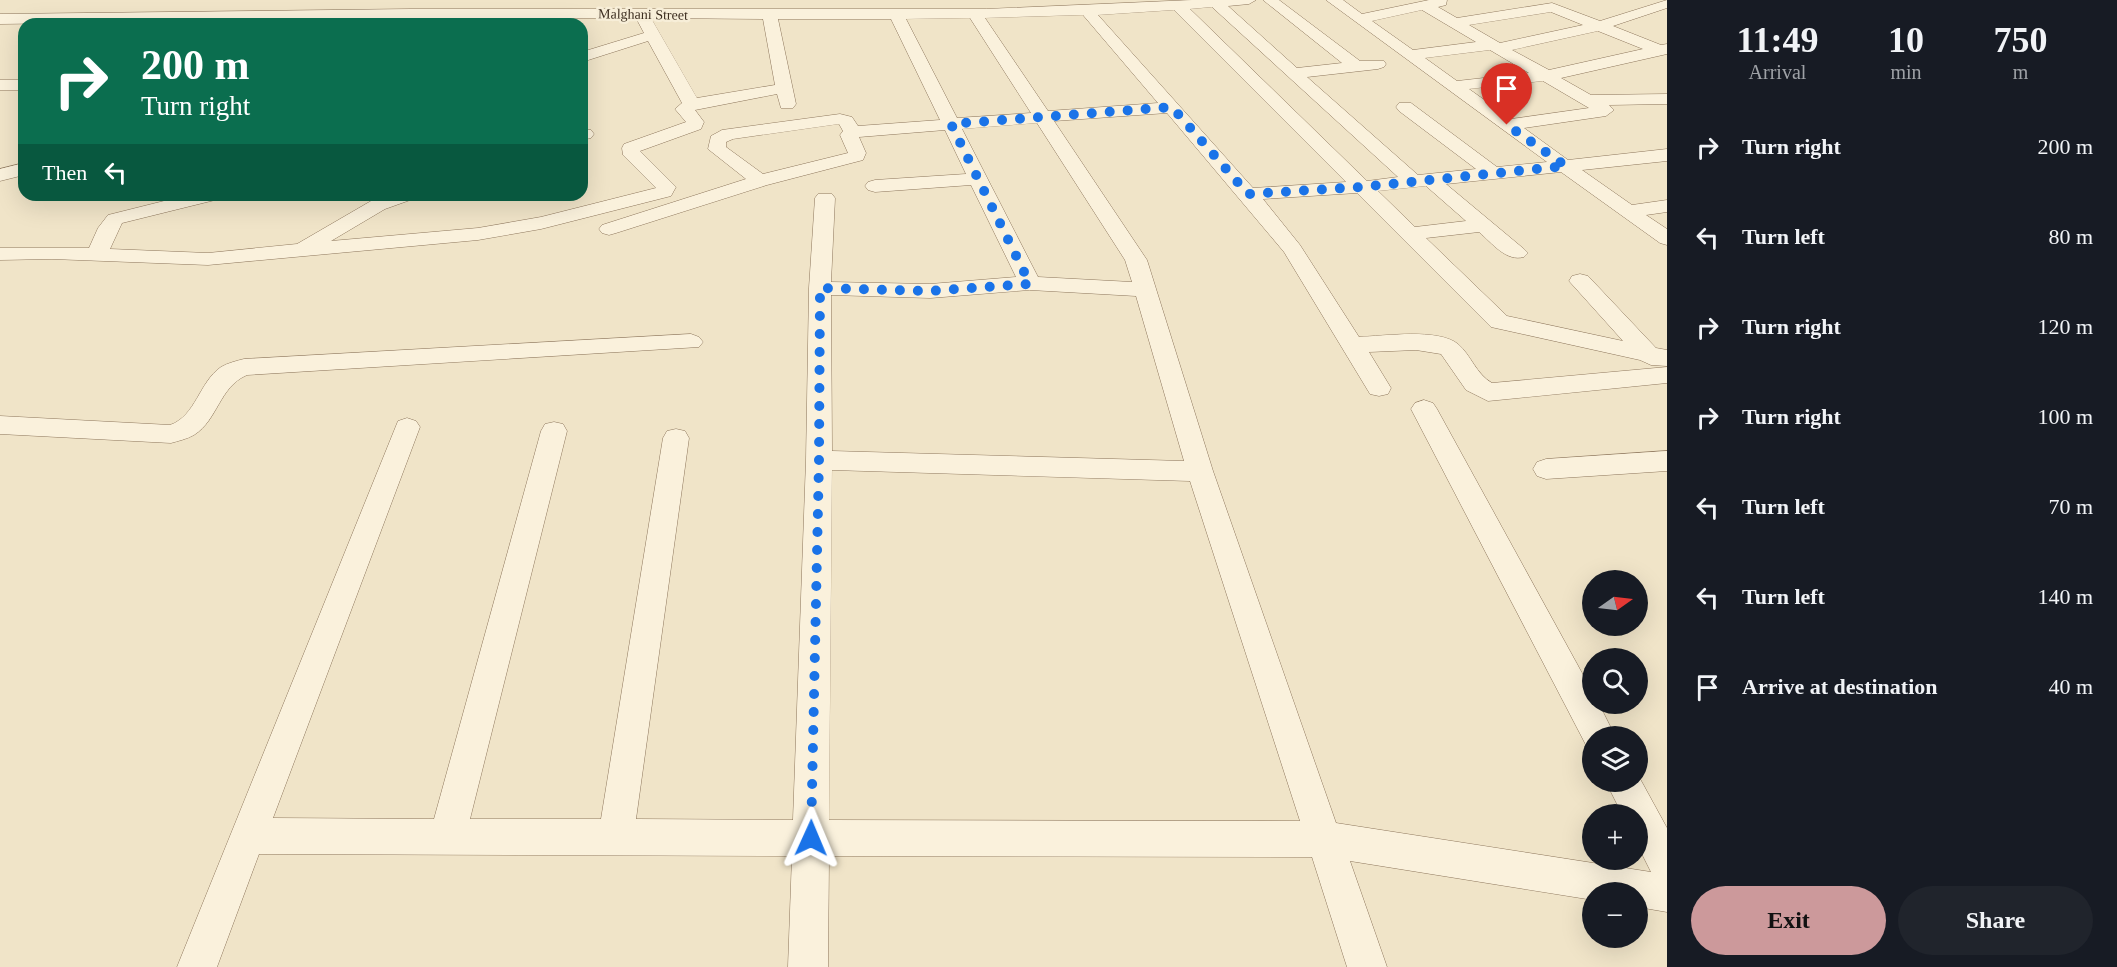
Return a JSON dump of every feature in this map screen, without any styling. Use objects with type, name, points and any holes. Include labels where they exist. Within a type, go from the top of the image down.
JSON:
[{"type":"street","points":[[323,15],[336,0]]},
{"type":"street","points":[[480,0],[490,14]]},
{"type":"street","points":[[875,2],[917,0]]},
{"type":"street","name":"Malghani Street","points":[[81,18],[490,14],[549,6],[770,15],[786,7],[891,15],[975,14],[1144,4],[1178,6],[1249,0]]},
{"type":"street","points":[[1270,0],[1356,66]]},
{"type":"street","points":[[1333,0],[1667,239]]},
{"type":"street","points":[[1360,19],[1447,0]]},
{"type":"street","points":[[875,2],[891,15],[951,124],[1030,284]]},
{"type":"street","points":[[1212,2],[1335,110],[1517,254]]},
{"type":"street","points":[[1410,55],[1496,47],[1599,26],[1667,3]]},
{"type":"street","points":[[1178,6],[1499,322],[1513,327],[1658,357]]},
{"type":"street","points":[[1425,6],[1605,110],[1507,125]]},
{"type":"street","points":[[1090,7],[1172,107],[1248,194],[1301,261],[1379,388]]},
{"type":"street","points":[[1455,23],[1548,7],[1664,50]]},
{"type":"street","points":[[649,10],[652,35],[691,103],[694,104]]},
{"type":"street","points":[[1399,12],[1417,22]]},
{"type":"street","points":[[975,14],[1136,260],[1200,471],[1367,967]]},
{"type":"street","points":[[0,254],[38,251],[185,260],[478,234],[541,223],[664,192],[666,187],[630,149],[695,125],[684,109],[694,104],[785,96],[770,15]]},
{"type":"street","name":"Malghani Street","points":[[0,19],[18,19]]},
{"type":"street","points":[[588,55],[652,35]]},
{"type":"street","points":[[1444,38],[1462,49]]},
{"type":"street","points":[[1453,86],[1546,76],[1664,50]]},
{"type":"street","points":[[1253,80],[1378,64]]},
{"type":"street","points":[[0,85],[18,85]]},
{"type":"street","points":[[1589,100],[1667,99]]},
{"type":"street","points":[[852,132],[1172,107]]},
{"type":"street","points":[[1405,107],[1492,173]]},
{"type":"street","points":[[1290,117],[1335,110]]},
{"type":"street","points":[[760,181],[717,149],[717,140],[728,134],[840,119],[846,121],[852,132]]},
{"type":"street","points":[[609,229],[760,181],[856,156],[857,153],[849,135],[852,132]]},
{"type":"street","points":[[1248,194],[1362,187],[1667,155]]},
{"type":"street","points":[[0,174],[18,170]]},
{"type":"street","points":[[875,186],[978,179]]},
{"type":"street","points":[[808,967],[819,460],[820,288],[825,198]]},
{"type":"street","points":[[97,255],[108,228],[115,219],[188,201]]},
{"type":"street","points":[[299,250],[378,205],[389,201]]},
{"type":"street","points":[[1629,211],[1667,206]]},
{"type":"street","points":[[1409,234],[1483,225]]},
{"type":"street","points":[[1353,345],[1416,343],[1444,346],[1449,349],[1475,384],[1488,392],[1667,375],[1658,357],[1580,281]]},
{"type":"street","points":[[820,288],[930,291],[1030,284],[1144,290]]},
{"type":"street","points":[[0,425],[171,434],[178,433],[193,424],[226,374],[244,367],[691,342]]},
{"type":"street","points":[[1424,409],[1594,726]]},
{"type":"street","points":[[197,967],[407,426]]},
{"type":"street","points":[[447,838],[554,431]]},
{"type":"street","points":[[616,836],[676,438]]},
{"type":"street","points":[[819,460],[1200,471]]},
{"type":"street","points":[[1546,469],[1667,460]]},
{"type":"street","points":[[1628,792],[1667,864]]},
{"type":"street","points":[[248,836],[1324,839],[1667,893]]},
{"type":"route","points":[[811,838],[819,460],[820,288],[930,291],[1030,284],[951,124],[1172,107],[1248,194],[1362,187],[1566,166],[1507,125]]}]
